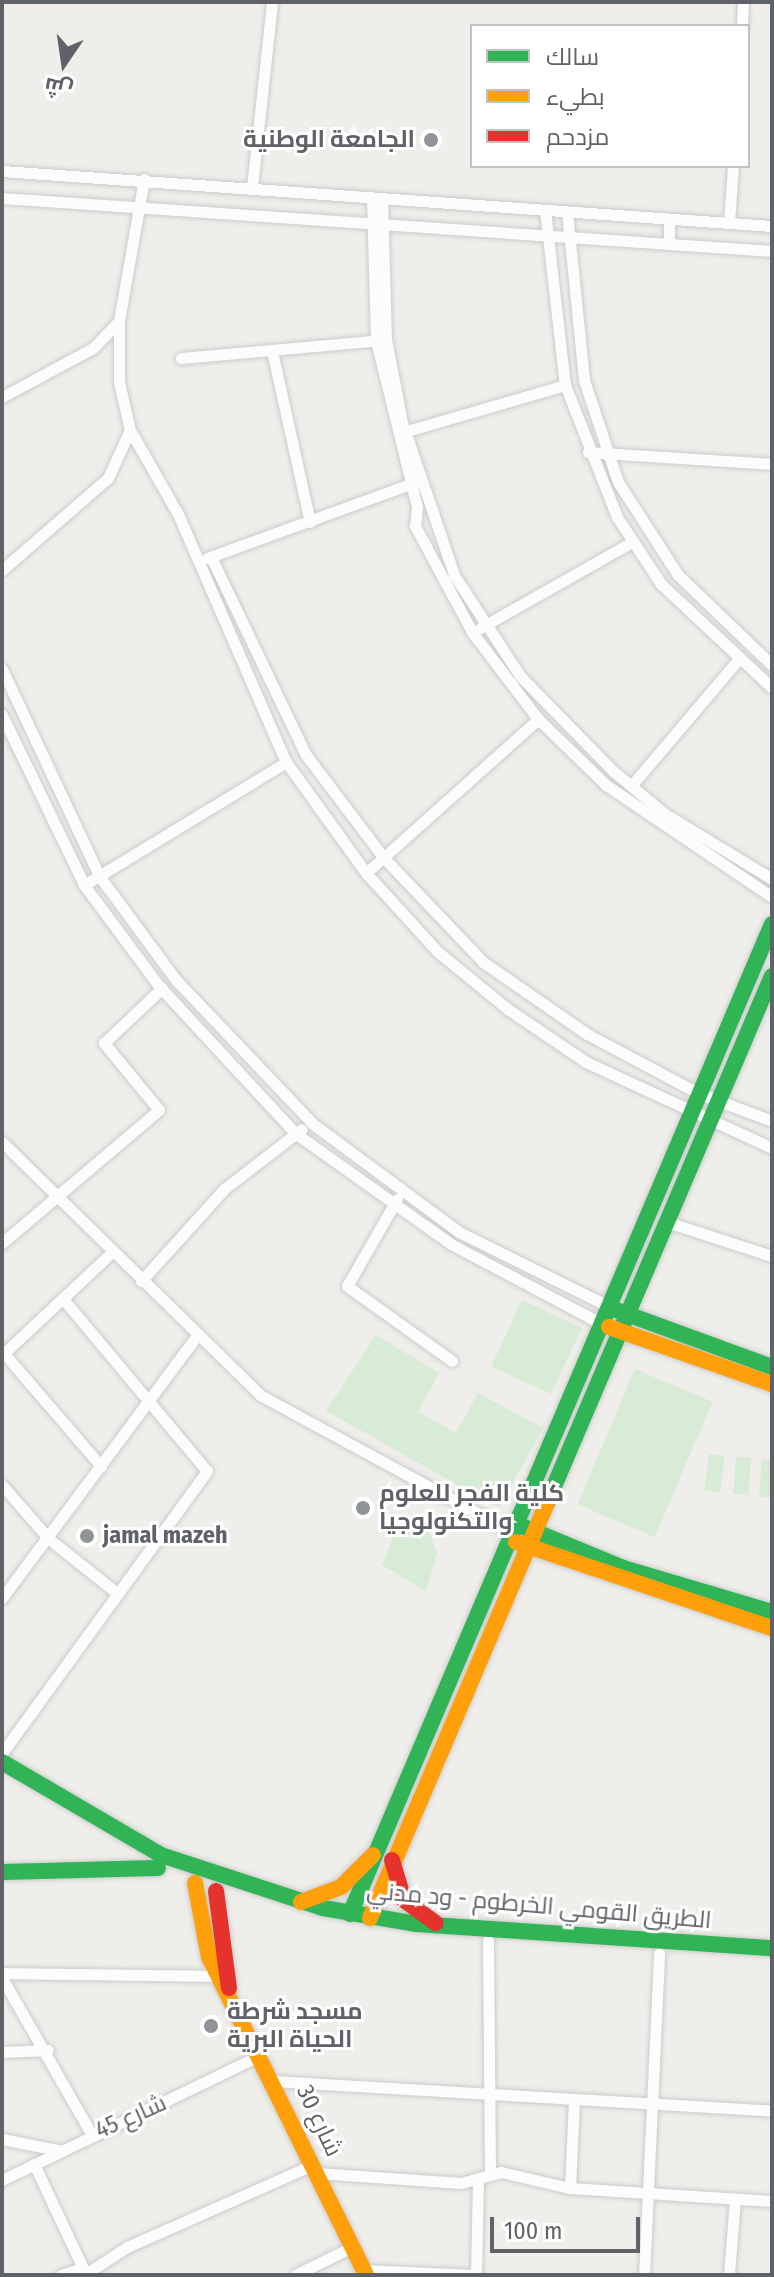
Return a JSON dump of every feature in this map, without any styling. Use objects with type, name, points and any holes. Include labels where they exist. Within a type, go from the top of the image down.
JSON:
[{"type":"main road","points":[[350,1914],[507,1529],[544,1454],[772,924]]},
{"type":"main road","points":[[370,1918],[664,1221],[717,1102],[766,1004],[772,976]]},
{"type":"main road","points":[[608,1306],[622,1323],[772,1384]]},
{"type":"main road","points":[[600,1323],[622,1323],[772,1367]]},
{"type":"main road","points":[[544,1454],[562,1462]]},
{"type":"main road","points":[[507,1529],[575,1558],[772,1628]]},
{"type":"main road","points":[[575,1558],[772,1612]]},
{"type":"main road","name":"الطريق القومي الخرطوم - ود مدني","points":[[2,1762],[161,1855],[299,1902],[370,1918],[444,1926],[772,1948]]},
{"type":"main road","name":"الطريق القومي الخرطوم - ود مدني","points":[[2,1777],[158,1868],[216,1891],[351,1928],[772,1961]]},
{"type":"main road","points":[[299,1902],[341,1887],[373,1855]]},
{"type":"main road","points":[[392,1860],[404,1900],[444,1926]]},
{"type":"main road","points":[[2,1872],[158,1868]]},
{"type":"main road","name":"شارع 30","points":[[195,1883],[206,1948],[274,2081],[365,2273]]},
{"type":"main road","name":"شارع 30","points":[[216,1891],[225,1982]]},
{"type":"street","points":[[252,187],[263,31],[272,2]]},
{"type":"street","points":[[742,24],[743,2]]},
{"type":"street","points":[[729,223],[733,168]]},
{"type":"street","points":[[2,171],[772,226]]},
{"type":"street","points":[[144,179],[119,321],[119,382],[130,430],[178,514],[195,562],[286,762],[366,873],[438,952],[509,1010],[586,1062],[689,1114],[772,1148]]},
{"type":"street","points":[[377,197],[375,224],[381,340],[400,433],[415,482],[454,575],[520,676],[631,786],[772,879]]},
{"type":"street","points":[[2,198],[772,251]]},
{"type":"street","points":[[545,210],[565,385],[588,452],[632,542],[661,584],[738,660],[772,688]]},
{"type":"street","points":[[567,212],[566,237],[584,380],[607,453],[632,510],[678,575],[772,665]]},
{"type":"street","points":[[669,219],[669,244]]},
{"type":"street","points":[[2,397],[93,348],[119,321]]},
{"type":"street","points":[[181,358],[381,340]]},
{"type":"street","points":[[272,351],[310,522]]},
{"type":"street","points":[[400,433],[565,385]]},
{"type":"street","points":[[2,570],[47,538],[108,478],[130,430]]},
{"type":"street","points":[[588,452],[772,464]]},
{"type":"street","points":[[195,562],[415,482]]},
{"type":"street","points":[[415,482],[415,526],[472,632],[538,719],[656,825],[772,897]]},
{"type":"street","points":[[472,632],[632,542]]},
{"type":"street","points":[[211,557],[306,755],[384,858],[483,962],[587,1034],[717,1102],[772,1121]]},
{"type":"street","points":[[631,786],[738,660]]},
{"type":"street","points":[[2,669],[33,745],[100,877],[176,980],[313,1124],[459,1232],[608,1306]]},
{"type":"street","points":[[2,715],[84,885],[162,988],[295,1133],[451,1244],[600,1323]]},
{"type":"street","points":[[366,873],[538,719]]},
{"type":"street","points":[[16,749],[33,745]]},
{"type":"street","points":[[84,885],[286,762]]},
{"type":"street","points":[[2,1243],[159,1110],[104,1043],[162,988]]},
{"type":"street","points":[[141,1281],[224,1189],[295,1133],[313,1124]]},
{"type":"street","points":[[2,1142],[54,1198],[260,1395],[507,1529]]},
{"type":"street","points":[[403,1191],[348,1288],[452,1361]]},
{"type":"street","points":[[664,1221],[772,1256]]},
{"type":"street","points":[[101,1466],[3,1353],[64,1300],[111,1253]]},
{"type":"street","points":[[2,1753],[207,1473],[64,1300]]},
{"type":"street","points":[[2,1598],[49,1539],[198,1334]]},
{"type":"street","points":[[2,1485],[49,1539],[117,1593]]},
{"type":"street","points":[[488,1941],[490,2173]]},
{"type":"street","points":[[644,2275],[659,1953]]},
{"type":"street","points":[[2,1976],[225,1982]]},
{"type":"street","points":[[2,1976],[48,2050],[92,2135]]},
{"type":"street","points":[[2,2052],[48,2050]]},
{"type":"street","name":"شارع 45","points":[[2,2180],[261,2055]]},
{"type":"street","points":[[274,2081],[772,2111]]},
{"type":"street","points":[[570,2188],[574,2099]]},
{"type":"street","points":[[2,2139],[62,2151]]},
{"type":"street","points":[[34,2164],[86,2272]]},
{"type":"street","points":[[61,2275],[86,2272],[127,2247],[314,2169],[478,2178],[490,2173],[570,2188],[772,2201]]},
{"type":"street","points":[[365,2273],[474,2275],[478,2178]]},
{"type":"street","points":[[729,2275],[735,2199]]},
{"type":"street","points":[[295,2275],[352,2247]]},
{"type":"green space","points":[[522,1300],[582,1328],[551,1394],[491,1366]]},
{"type":"green space","points":[[376,1335],[439,1373],[418,1412],[456,1433],[478,1393],[543,1428],[499,1508],[326,1411]]},
{"type":"green space","points":[[635,1369],[712,1402],[655,1537],[578,1504]]},
{"type":"green space","points":[[709,1454],[725,1456],[720,1493],[704,1491]]},
{"type":"green space","points":[[736,1457],[751,1458],[748,1495],[733,1494]]},
{"type":"green space","points":[[762,1459],[772,1460],[772,1498],[759,1497]]},
{"type":"green space","points":[[402,1515],[427,1527],[437,1553],[426,1591],[382,1565]]},
{"type":"traffic: fast","points":[[350,1914],[772,924]]},
{"type":"traffic: fast","points":[[546,1505],[772,976]]},
{"type":"traffic: fast","points":[[616,1310],[772,1367]]},
{"type":"traffic: fast","points":[[524,1527],[623,1568],[772,1612]]},
{"type":"traffic: fast","points":[[2,1762],[161,1855],[323,1908],[417,1924],[772,1948]]},
{"type":"traffic: fast","points":[[2,1872],[158,1868]]},
{"type":"traffic: slow","points":[[609,1327],[772,1384]]},
{"type":"traffic: slow","points":[[370,1918],[546,1505]]},
{"type":"traffic: slow","points":[[516,1542],[772,1628]]},
{"type":"traffic: slow","points":[[301,1902],[341,1887],[373,1855]]},
{"type":"traffic: slow","points":[[195,1883],[209,1957],[366,2275]]},
{"type":"traffic: jam","points":[[392,1860],[404,1900],[436,1923]]},
{"type":"traffic: jam","points":[[216,1891],[229,1988]]},
{"type":"place","name":"الجامعة الوطنية","points":[[431,140]]},
{"type":"place","name":"كلية الفجر للعلوم والتكنولوجيا","points":[[363,1508]]},
{"type":"place","name":"jamal mazeh","points":[[87,1536]]},
{"type":"place","name":"مسجد شرطة الحياة البرية","points":[[211,2026]]}]
